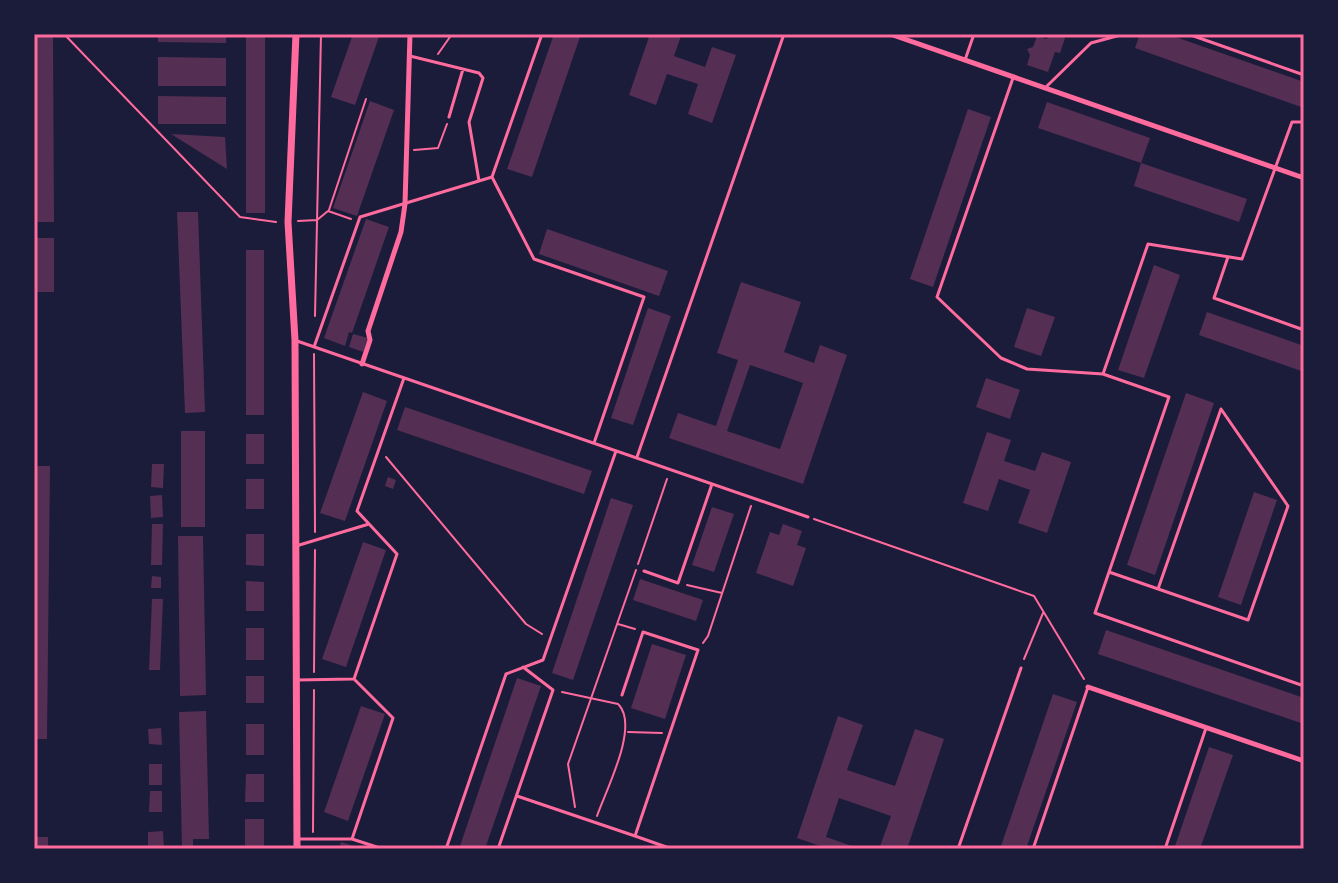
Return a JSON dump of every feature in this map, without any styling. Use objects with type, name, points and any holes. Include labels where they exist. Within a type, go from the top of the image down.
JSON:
[{"type":"street","points":[[296,34],[288,222],[295,340],[297,849]]},
{"type":"street","points":[[362,364],[370,340],[368,331],[401,232],[405,204],[410,34]]},
{"type":"street","points":[[890,34],[1304,178]]},
{"type":"street","points":[[1088,687],[1304,761]]},
{"type":"lane","points":[[542,34],[492,177],[534,259],[644,297],[594,443]]},
{"type":"lane","points":[[637,458],[784,34]]},
{"type":"lane","points":[[965,60],[974,34]]},
{"type":"lane","points":[[1045,88],[1091,43],[1124,34]]},
{"type":"lane","points":[[1188,34],[1304,75]]},
{"type":"lane","points":[[410,56],[479,73],[483,78],[469,122],[479,181]]},
{"type":"lane","points":[[449,117],[463,69]]},
{"type":"lane","points":[[1014,77],[937,297],[1001,358],[1027,369],[1103,374],[1169,397],[1095,613],[1304,686]]},
{"type":"lane","points":[[1103,374],[1148,244],[1242,259],[1292,122],[1304,122]]},
{"type":"lane","points":[[314,347],[360,217],[492,177]]},
{"type":"lane","points":[[1228,257],[1214,298],[1304,330]]},
{"type":"lane","points":[[295,340],[808,517]]},
{"type":"lane","points":[[354,679],[397,554],[357,511],[404,378]]},
{"type":"lane","points":[[1109,572],[1158,589],[1248,620],[1288,506],[1221,409],[1158,589]]},
{"type":"lane","points":[[446,849],[506,674],[543,660],[616,451]]},
{"type":"lane","points":[[644,571],[678,583],[712,484]]},
{"type":"lane","points":[[296,546],[369,524]]},
{"type":"lane","points":[[622,695],[643,632],[698,650],[635,836]]},
{"type":"lane","points":[[498,849],[553,690],[523,667]]},
{"type":"lane","points":[[958,849],[1021,668]]},
{"type":"lane","points":[[297,680],[354,679],[393,718],[352,839]]},
{"type":"lane","points":[[1033,849],[1088,687]]},
{"type":"lane","points":[[1165,849],[1206,728]]},
{"type":"lane","points":[[516,796],[672,849]]},
{"type":"lane","points":[[297,839],[352,839],[383,849]]},
{"type":"path","points":[[64,34],[240,217],[265,223],[317,220],[328,211],[366,99]]},
{"type":"path","points":[[315,315],[321,34]]},
{"type":"path","points":[[433,61],[452,34]]},
{"type":"path","points":[[405,151],[438,148],[449,117]]},
{"type":"path","points":[[328,211],[358,221]]},
{"type":"path","points":[[313,839],[314,347]]},
{"type":"path","points":[[379,448],[526,624],[551,638]]},
{"type":"path","points":[[577,817],[568,764],[670,470]]},
{"type":"path","points":[[698,650],[708,636],[754,498]]},
{"type":"path","points":[[808,517],[1034,596],[1088,687]]},
{"type":"path","points":[[678,583],[722,593]]},
{"type":"path","points":[[1021,668],[1044,612]]},
{"type":"path","points":[[618,624],[643,632]]},
{"type":"path","points":[[553,690],[592,697],[619,705],[625,711],[627,732],[594,822]]},
{"type":"path","points":[[619,705],[622,695]]},
{"type":"path","points":[[627,732],[670,734]]},
{"type":"building","points":[[158,34],[226,34],[226,43],[158,42]]},
{"type":"building","points":[[246,34],[265,34],[265,213],[246,213]]},
{"type":"building","points":[[353,34],[380,34],[355,105],[331,97]]},
{"type":"building","points":[[554,34],[581,34],[532,177],[507,169]]},
{"type":"building","points":[[650,34],[681,36],[674,56],[705,67],[712,47],[736,55],[712,123],[688,114],[698,84],[667,74],[656,105],[629,95]]},
{"type":"building","points":[[1055,34],[1065,38],[1060,53],[1055,52],[1048,72],[1027,65],[1030,55],[1027,49],[1033,47],[1037,36],[1046,39]]},
{"type":"building","points":[[1140,34],[1167,34],[1304,82],[1304,108],[1135,48]]},
{"type":"building","points":[[34,35],[53,35],[54,222],[34,222]]},
{"type":"building","points":[[158,57],[226,58],[226,86],[158,86]]},
{"type":"building","points":[[158,96],[226,97],[226,124],[158,124]]},
{"type":"building","points":[[370,101],[394,110],[357,216],[333,208]]},
{"type":"building","points":[[1047,102],[1150,138],[1141,163],[1038,128]]},
{"type":"building","points":[[968,109],[991,117],[933,287],[910,279]]},
{"type":"building","points":[[171,134],[225,137],[227,169]]},
{"type":"building","points":[[1141,163],[1247,199],[1239,222],[1134,186]]},
{"type":"building","points":[[177,212],[198,212],[205,412],[185,413]]},
{"type":"building","points":[[366,219],[389,227],[345,346],[324,338]]},
{"type":"building","points":[[547,229],[668,271],[659,296],[539,254]]},
{"type":"building","points":[[34,238],[54,238],[54,292],[34,292]]},
{"type":"building","points":[[246,250],[264,250],[264,415],[246,415]]},
{"type":"building","points":[[1154,265],[1180,275],[1144,378],[1118,370]]},
{"type":"building","points":[[741,282],[801,302],[784,352],[814,363],[820,345],[847,355],[803,484],[669,438],[678,413],[716,426],[738,360],[717,353]],"holes":[[[750,365],[803,383],[780,449],[727,431]]]},
{"type":"building","points":[[648,308],[671,316],[633,425],[611,418]]},
{"type":"building","points":[[1027,308],[1055,317],[1041,356],[1014,347]]},
{"type":"building","points":[[1207,312],[1304,346],[1304,372],[1199,335]]},
{"type":"building","points":[[353,334],[368,338],[363,352],[349,347]]},
{"type":"building","points":[[986,378],[1020,390],[1010,419],[976,407]]},
{"type":"building","points":[[363,392],[387,401],[345,521],[320,513]]},
{"type":"building","points":[[1186,393],[1214,403],[1155,575],[1127,565]]},
{"type":"building","points":[[405,407],[592,471],[584,494],[397,430]]},
{"type":"building","points":[[181,431],[205,431],[205,527],[181,527]]},
{"type":"building","points":[[987,432],[1011,440],[1004,461],[1035,471],[1042,452],[1071,462],[1047,533],[1018,523],[1030,490],[999,479],[988,511],[963,503]]},
{"type":"building","points":[[246,434],[264,434],[264,464],[246,464]]},
{"type":"building","points":[[152,464],[164,464],[163,488],[151,487]]},
{"type":"building","points":[[34,466],[50,466],[47,739],[34,739]]},
{"type":"building","points":[[388,477],[396,480],[393,489],[385,486]]},
{"type":"building","points":[[246,479],[264,479],[264,509],[246,509]]},
{"type":"building","points":[[1254,492],[1277,500],[1241,605],[1218,597]]},
{"type":"building","points":[[162,495],[163,517],[151,518],[150,496]]},
{"type":"building","points":[[611,498],[633,505],[573,680],[552,673]]},
{"type":"building","points":[[712,507],[734,514],[714,572],[692,565]]},
{"type":"building","points":[[152,524],[163,524],[162,565],[151,565]]},
{"type":"building","points":[[783,524],[802,531],[797,545],[806,548],[793,586],[756,573],[770,532],[779,535]]},
{"type":"building","points":[[246,534],[264,534],[264,566],[246,565]]},
{"type":"building","points":[[178,536],[203,536],[206,695],[180,696]]},
{"type":"building","points":[[363,542],[386,550],[346,667],[322,659]]},
{"type":"building","points":[[152,576],[161,577],[161,588],[151,588]]},
{"type":"building","points":[[640,579],[703,600],[696,621],[633,600]]},
{"type":"building","points":[[246,581],[264,582],[264,611],[246,611]]},
{"type":"building","points":[[152,599],[163,599],[160,670],[149,670]]},
{"type":"building","points":[[246,628],[264,628],[264,660],[246,660]]},
{"type":"building","points":[[1106,630],[1304,698],[1304,724],[1098,654]]},
{"type":"building","points":[[652,644],[686,655],[665,719],[631,708]]},
{"type":"building","points":[[246,676],[264,676],[264,703],[246,703]]},
{"type":"building","points":[[517,678],[541,686],[485,849],[459,849]]},
{"type":"building","points":[[1053,694],[1077,702],[1026,849],[1000,849]]},
{"type":"building","points":[[361,706],[385,714],[348,821],[324,812]]},
{"type":"building","points":[[206,711],[209,839],[193,839],[193,849],[182,849],[179,712]]},
{"type":"building","points":[[838,716],[863,725],[847,770],[895,786],[915,729],[944,739],[907,849],[879,849],[891,816],[839,798],[826,837],[861,849],[829,849],[797,838]]},
{"type":"building","points":[[246,724],[264,724],[264,755],[246,755]]},
{"type":"building","points":[[161,728],[162,745],[149,744],[148,729]]},
{"type":"building","points":[[1209,747],[1233,755],[1200,849],[1174,849]]},
{"type":"building","points":[[149,764],[162,764],[162,785],[149,785]]},
{"type":"building","points":[[246,774],[264,774],[264,802],[245,802]]},
{"type":"building","points":[[150,791],[162,791],[162,812],[149,812]]},
{"type":"building","points":[[245,819],[264,819],[264,848],[245,848]]},
{"type":"building","points":[[163,831],[164,849],[148,849],[148,832]]},
{"type":"building","points":[[34,837],[48,837],[48,849],[34,849]]},
{"type":"building","points":[[341,842],[360,848],[360,849],[339,849]]}]
